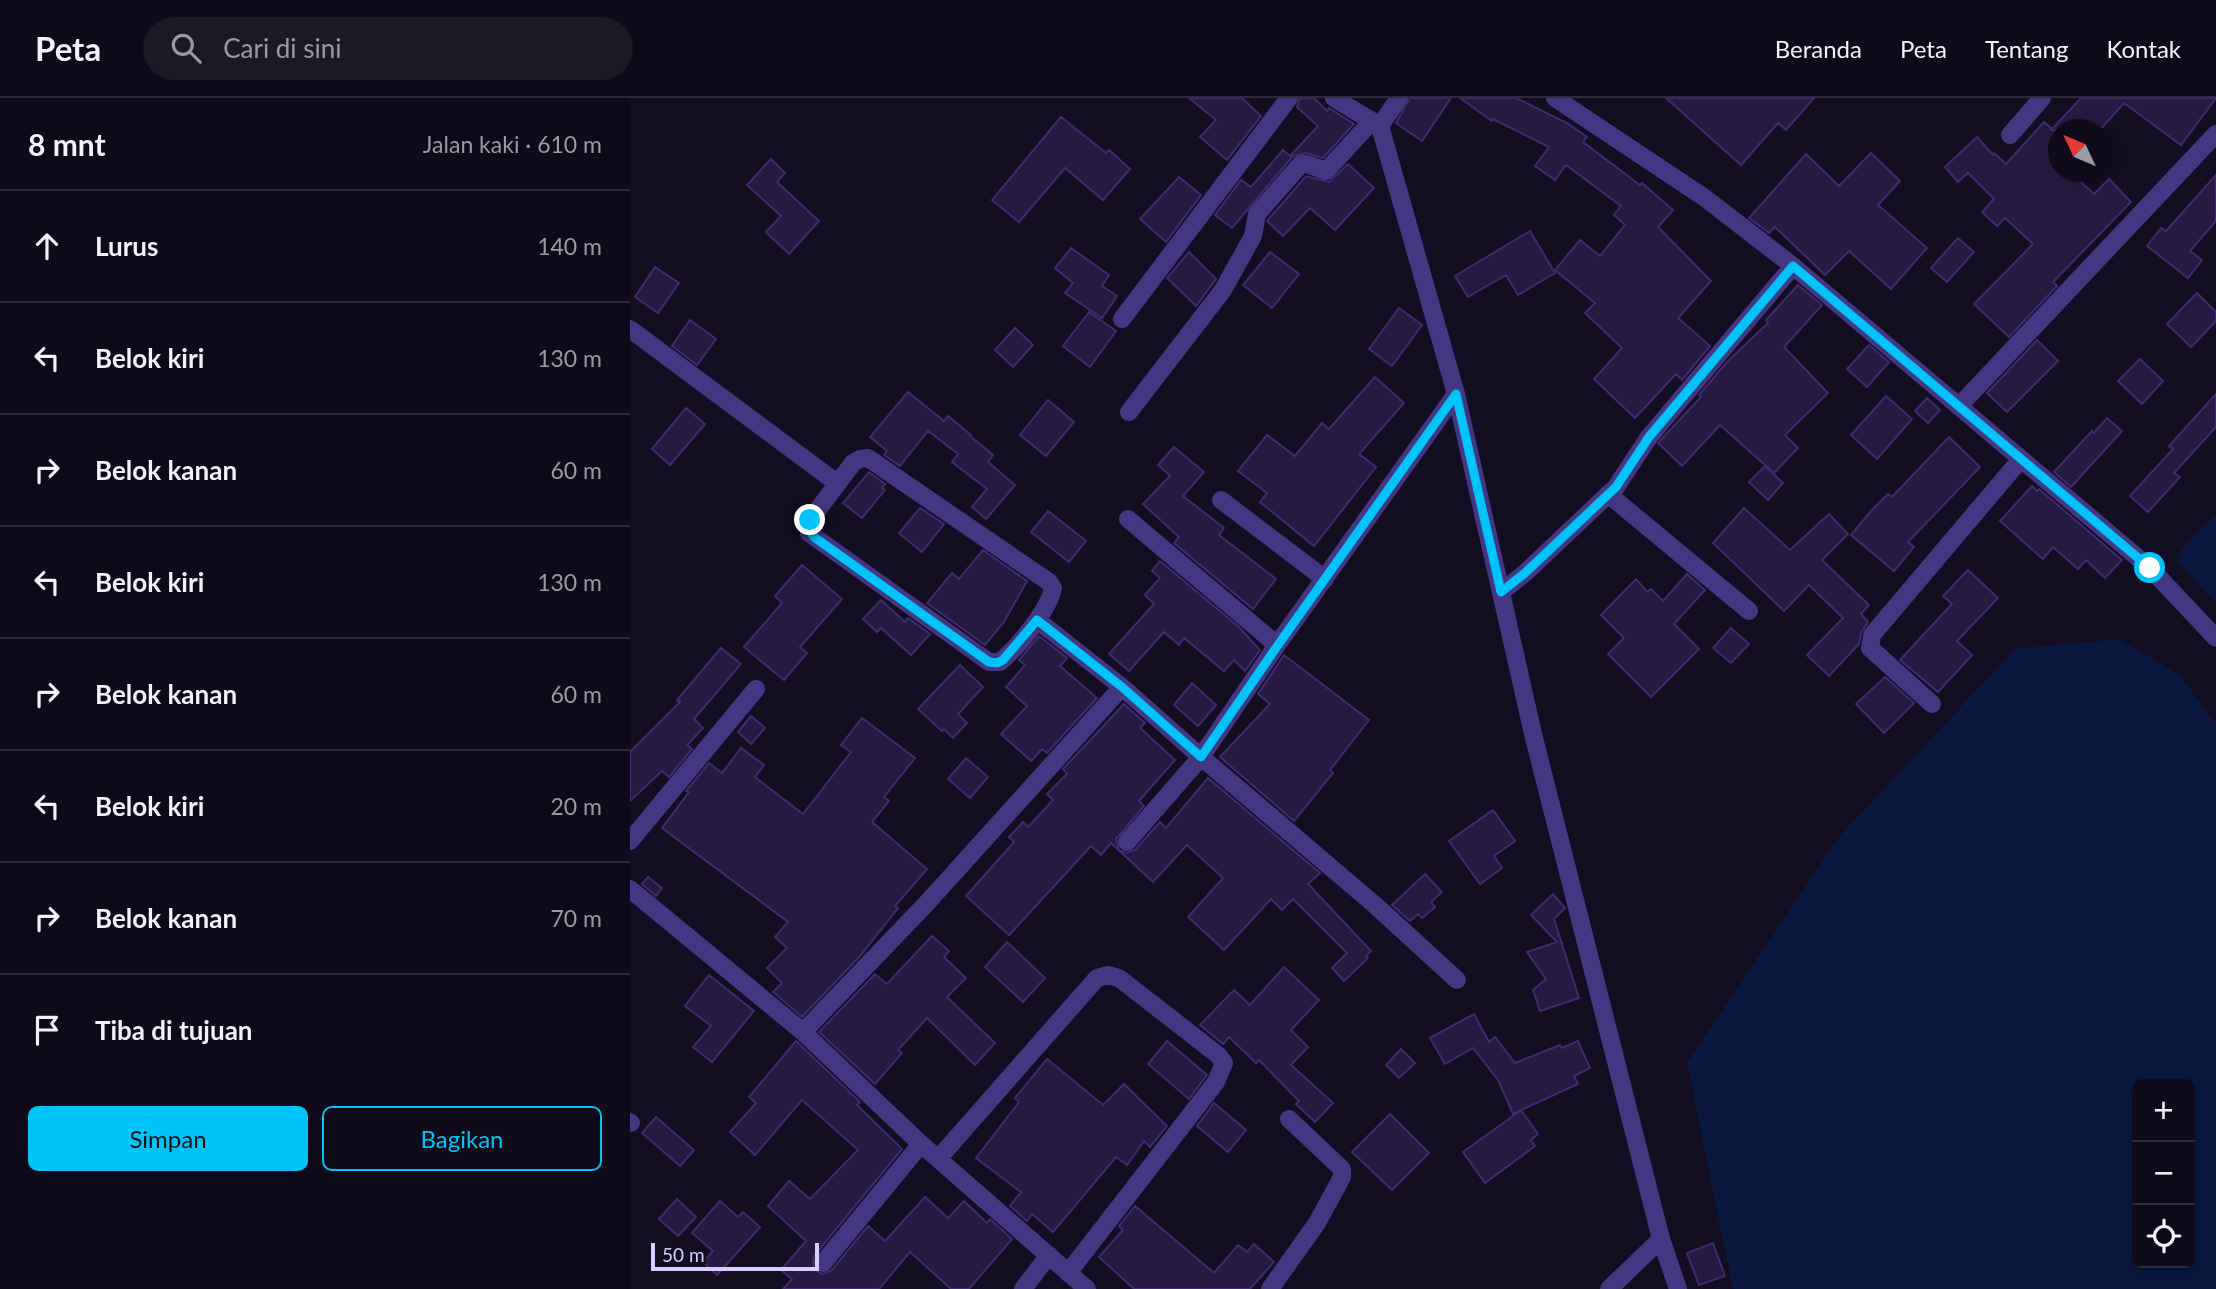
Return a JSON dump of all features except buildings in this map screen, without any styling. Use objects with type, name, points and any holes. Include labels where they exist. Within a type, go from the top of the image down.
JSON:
[{"type":"street","points":[[1122,319],[1289,98]]},
{"type":"street","points":[[1334,98],[1376,124],[1456,394],[1534,738],[1661,1239],[1678,1289]]},
{"type":"street","points":[[1129,412],[1223,290],[1253,236],[1257,214],[1301,164],[1326,171],[1376,124],[1399,98]]},
{"type":"street","points":[[1555,98],[1705,198],[1793,266],[2150,568],[2216,638]]},
{"type":"street","points":[[2010,135],[2042,98]]},
{"type":"street","points":[[1960,405],[2216,134]]},
{"type":"street","points":[[1501,592],[1525,573],[1616,487],[1649,437],[1793,266]]},
{"type":"street","points":[[630,329],[837,484]]},
{"type":"street","points":[[1127,842],[1201,757],[1456,394]]},
{"type":"street","points":[[868,458],[1049,582],[1053,588],[1051,596],[1037,620],[1003,660],[997,663],[989,662],[810,533],[810,520],[853,463],[868,458]]},
{"type":"street","points":[[1932,704],[1870,648],[1872,635],[2021,459]]},
{"type":"street","points":[[1608,494],[1749,611]]},
{"type":"street","points":[[1221,500],[1325,579]]},
{"type":"street","points":[[1128,519],[1278,645]]},
{"type":"street","points":[[1037,620],[1122,687],[1375,905],[1457,980]]},
{"type":"street","points":[[803,1032],[926,904],[1122,687]]},
{"type":"street","points":[[630,841],[756,689]]},
{"type":"street","points":[[630,888],[803,1032],[921,1144],[1087,1289]]},
{"type":"street","points":[[938,1159],[1097,978],[1108,975],[1119,978],[1218,1055],[1224,1063],[1216,1082],[1068,1273]]},
{"type":"street","points":[[1270,1289],[1317,1223],[1342,1177],[1342,1169],[1289,1119]]},
{"type":"street","points":[[823,1263],[921,1144]]},
{"type":"street","points":[[1609,1289],[1661,1239]]},
{"type":"street","points":[[1023,1289],[1049,1255]]},
{"type":"water","points":[[2216,515],[2216,603],[2179,564],[2179,558],[2185,544]]},
{"type":"water","points":[[2119,639],[2179,674],[2216,724],[2216,1289],[1733,1289],[1687,1063],[1837,839],[2015,649]]},
{"type":"route","points":[[810,520],[808,527],[814,537],[989,662],[997,663],[1003,660],[1037,620],[1122,687],[1201,757],[1456,394],[1501,592],[1525,573],[1616,487],[1649,437],[1793,266],[2150,568]]}]
